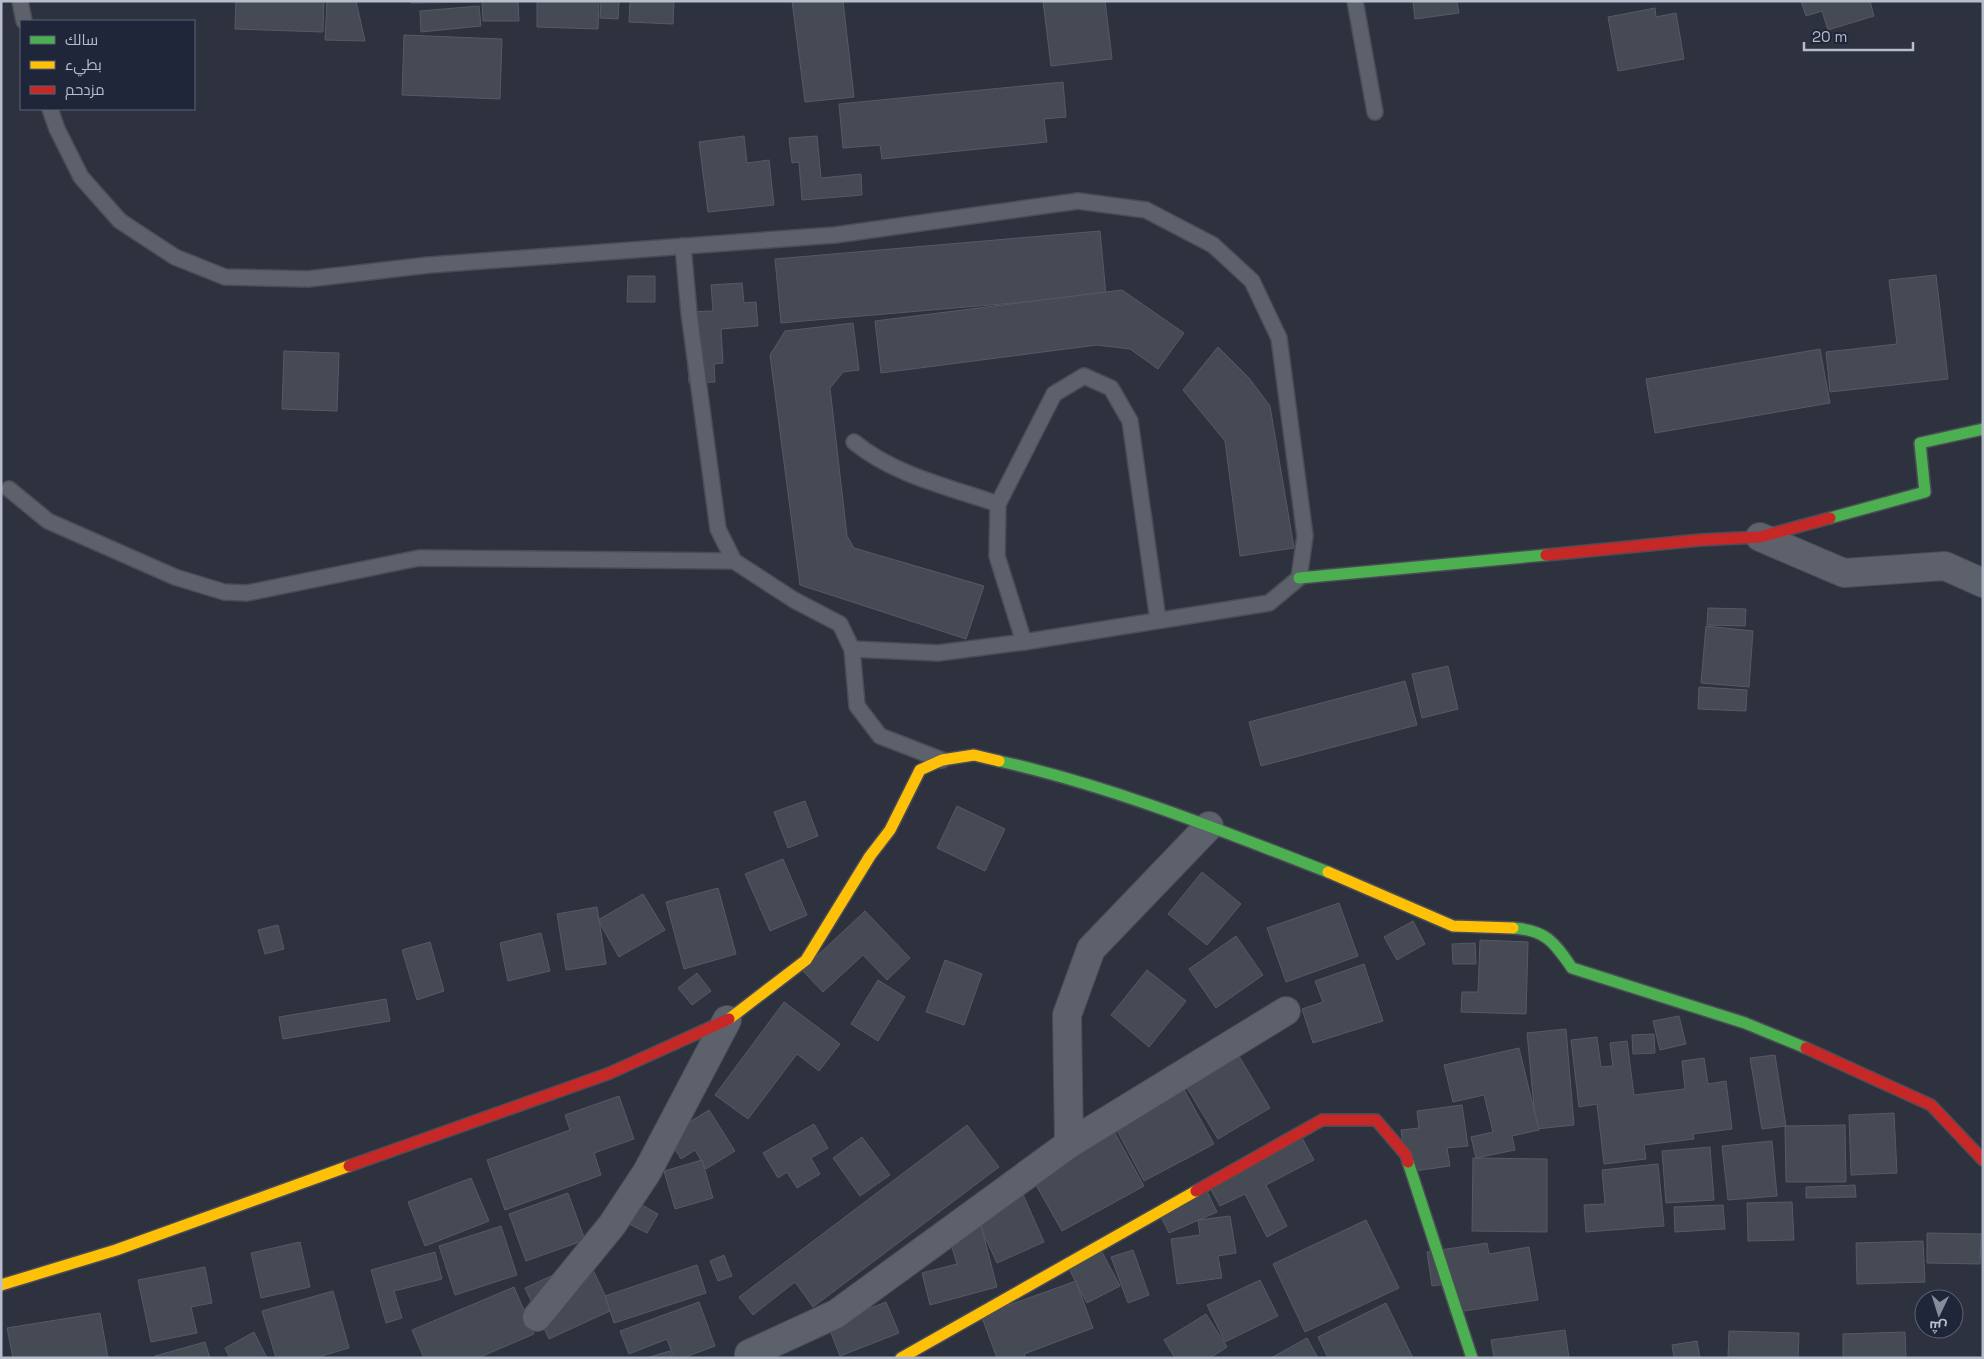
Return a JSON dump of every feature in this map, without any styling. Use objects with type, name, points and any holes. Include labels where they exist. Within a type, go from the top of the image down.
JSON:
[{"type":"street","points":[[1299,578],[1700,540],[1760,537],[1925,492],[1920,444],[1983,429]]},
{"type":"street","points":[[1760,537],[1844,573],[1945,566],[1983,583]]},
{"type":"street","points":[[1,1285],[116,1250],[610,1073],[727,1020],[806,960],[870,856],[890,830],[920,770],[942,760],[974,755],[1044,771],[1208,826],[1336,875],[1453,926],[1532,929],[1556,945],[1572,968],[1745,1024],[1827,1057],[1931,1106],[1983,1160]]},
{"type":"street","points":[[1068,1144],[1067,1015],[1091,949],[1208,826]]},
{"type":"street","points":[[752,1357],[836,1314],[1068,1144],[1286,1011]]},
{"type":"street","points":[[537,1317],[612,1225],[647,1172],[727,1020]]},
{"type":"street","points":[[901,1358],[1322,1120],[1376,1120],[1406,1155],[1472,1358]]},
{"type":"lane","points":[[20,1],[24,20]]},
{"type":"lane","points":[[1354,1],[1375,112]]},
{"type":"lane","points":[[50,110],[57,129],[81,177],[120,221],[175,257],[225,277],[308,279],[430,265],[835,234],[1078,201],[1146,210],[1213,245],[1252,281],[1279,338],[1305,536],[1299,578],[1269,603],[1024,642],[938,653],[852,650]]},
{"type":"lane","points":[[683,246],[689,313],[718,530],[734,561],[794,600],[840,624],[852,650],[858,706],[880,736],[942,760]]},
{"type":"lane","points":[[1024,642],[997,556],[998,504],[1054,394],[1084,376],[1111,388],[1130,421],[1158,620]]},
{"type":"lane","points":[[854,442],[871,456],[912,474],[998,504]]},
{"type":"lane","points":[[9,489],[48,521],[175,577],[224,592],[247,593],[419,558],[734,561]]},
{"type":"building","points":[[236,1],[324,1],[323,32],[235,29]]},
{"type":"building","points":[[327,1],[356,1],[365,41],[325,40]]},
{"type":"building","points":[[411,1],[518,1],[519,21],[483,21],[482,2],[411,3]]},
{"type":"building","points":[[537,1],[599,1],[598,29],[537,27]]},
{"type":"building","points":[[601,1],[619,1],[618,19],[600,18]]},
{"type":"building","points":[[630,1],[674,1],[673,24],[629,22]]},
{"type":"building","points":[[792,1],[843,1],[854,97],[805,102]]},
{"type":"building","points":[[1043,1],[1105,1],[1112,59],[1051,66]]},
{"type":"building","points":[[1413,1],[1457,1],[1459,13],[1415,19]]},
{"type":"building","points":[[1801,1],[1870,1],[1874,16],[1828,30],[1822,11],[1806,16]]},
{"type":"building","points":[[479,6],[481,26],[421,32],[420,11]]},
{"type":"building","points":[[1655,8],[1656,17],[1676,13],[1684,59],[1618,71],[1608,17]]},
{"type":"building","points":[[404,35],[502,39],[500,99],[402,95]]},
{"type":"building","points":[[1063,82],[1066,117],[1044,119],[1047,142],[882,159],[880,145],[843,148],[839,104]]},
{"type":"building","points":[[744,136],[747,163],[769,160],[774,205],[708,212],[699,142]]},
{"type":"building","points":[[817,136],[821,178],[861,174],[862,195],[802,200],[799,162],[792,163],[789,138]]},
{"type":"building","points":[[1100,231],[1106,295],[781,323],[775,259]]},
{"type":"building","points":[[1936,275],[1948,379],[1830,392],[1826,352],[1897,344],[1889,280]]},
{"type":"building","points":[[628,276],[655,276],[655,302],[627,302]]},
{"type":"building","points":[[742,283],[744,303],[756,302],[758,326],[721,329],[723,363],[714,364],[715,382],[689,383],[685,312],[713,311],[711,285]]},
{"type":"building","points":[[1122,290],[1184,333],[1158,369],[1130,349],[1097,345],[881,373],[875,321]]},
{"type":"building","points":[[853,323],[859,370],[843,372],[830,388],[847,536],[854,548],[984,586],[966,639],[800,585],[770,355],[785,331]]},
{"type":"building","points":[[1218,347],[1249,378],[1270,406],[1294,548],[1240,556],[1225,441],[1183,390]]},
{"type":"building","points":[[1820,349],[1830,403],[1655,433],[1646,379]]},
{"type":"building","points":[[284,351],[339,353],[337,411],[282,409]]},
{"type":"building","points":[[1708,608],[1746,609],[1745,626],[1707,625]]},
{"type":"building","points":[[1706,626],[1753,631],[1749,687],[1701,683]]},
{"type":"building","points":[[1448,666],[1458,709],[1422,718],[1412,674]]},
{"type":"building","points":[[1405,681],[1417,725],[1261,766],[1249,722]]},
{"type":"building","points":[[1699,687],[1747,690],[1746,711],[1698,709]]},
{"type":"building","points":[[805,801],[818,836],[788,848],[774,812]]},
{"type":"building","points":[[957,806],[1005,829],[985,871],[937,848]]},
{"type":"building","points":[[783,859],[807,915],[770,931],[745,874]]},
{"type":"building","points":[[1202,872],[1241,904],[1207,945],[1168,914]]},
{"type":"building","points":[[718,888],[736,954],[684,969],[666,902]]},
{"type":"building","points":[[643,894],[665,930],[619,957],[598,920]]},
{"type":"building","points":[[1339,903],[1358,956],[1286,982],[1267,928]]},
{"type":"building","points":[[597,907],[606,964],[566,970],[557,914]]},
{"type":"building","points":[[865,911],[910,958],[887,980],[863,955],[823,992],[802,970]]},
{"type":"building","points":[[1413,921],[1425,944],[1397,960],[1384,937]]},
{"type":"building","points":[[278,925],[284,949],[265,954],[258,930]]},
{"type":"building","points":[[541,933],[550,971],[508,981],[500,943]]},
{"type":"building","points":[[1236,936],[1263,975],[1216,1008],[1189,969]]},
{"type":"building","points":[[1480,940],[1528,942],[1526,1014],[1461,1012],[1462,992],[1478,992]]},
{"type":"building","points":[[430,942],[444,991],[417,1000],[402,950]]},
{"type":"building","points":[[1475,943],[1476,964],[1453,964],[1452,944]]},
{"type":"building","points":[[945,960],[982,974],[964,1025],[926,1012]]},
{"type":"building","points":[[1364,964],[1383,1021],[1313,1043],[1302,1009],[1323,1002],[1315,981]]},
{"type":"building","points":[[1147,970],[1186,1001],[1149,1047],[1111,1015]]},
{"type":"building","points":[[697,973],[711,991],[692,1005],[678,988]]},
{"type":"building","points":[[878,980],[905,997],[878,1041],[851,1024]]},
{"type":"building","points":[[386,999],[390,1021],[283,1039],[279,1017]]},
{"type":"building","points":[[784,1002],[840,1044],[819,1071],[797,1054],[748,1119],[715,1095]]},
{"type":"building","points":[[1679,1016],[1686,1044],[1660,1050],[1653,1021]]},
{"type":"building","points":[[1566,1029],[1574,1125],[1536,1129],[1527,1033]]},
{"type":"building","points":[[1654,1034],[1655,1053],[1633,1054],[1632,1035]]},
{"type":"building","points":[[1597,1037],[1601,1067],[1613,1066],[1610,1043],[1627,1041],[1634,1095],[1685,1089],[1682,1061],[1704,1058],[1708,1084],[1726,1081],[1732,1129],[1693,1134],[1694,1139],[1644,1145],[1646,1159],[1604,1164],[1597,1104],[1579,1107],[1571,1040]]},
{"type":"building","points":[[1234,1048],[1270,1108],[1218,1139],[1182,1080]]},
{"type":"building","points":[[1519,1048],[1539,1130],[1512,1136],[1515,1150],[1476,1158],[1471,1137],[1493,1132],[1484,1095],[1453,1102],[1444,1065]]},
{"type":"building","points":[[1775,1055],[1786,1126],[1762,1129],[1750,1058]]},
{"type":"building","points":[[1181,1084],[1214,1144],[1144,1181],[1112,1121]]},
{"type":"building","points":[[619,1096],[634,1139],[594,1153],[601,1175],[505,1210],[487,1160],[570,1130],[565,1115]]},
{"type":"building","points":[[1462,1105],[1468,1146],[1447,1148],[1450,1166],[1407,1172],[1401,1130],[1419,1128],[1417,1111]]},
{"type":"building","points":[[709,1110],[735,1151],[706,1169],[695,1150],[681,1159],[667,1136]]},
{"type":"building","points":[[1894,1113],[1897,1173],[1851,1175],[1849,1115]]},
{"type":"building","points":[[814,1124],[828,1148],[811,1158],[820,1174],[797,1188],[787,1172],[778,1178],[763,1153]]},
{"type":"building","points":[[1110,1124],[1144,1186],[1062,1231],[1027,1169]]},
{"type":"building","points":[[967,1125],[999,1167],[813,1307],[795,1282],[753,1315],[739,1297]]},
{"type":"building","points":[[1845,1125],[1846,1182],[1786,1182],[1785,1126]]},
{"type":"building","points":[[1301,1136],[1314,1160],[1266,1185],[1287,1226],[1267,1237],[1245,1194],[1220,1206],[1208,1184]]},
{"type":"building","points":[[862,1137],[890,1175],[860,1196],[833,1158]]},
{"type":"building","points":[[1772,1141],[1777,1196],[1728,1200],[1722,1146]]},
{"type":"building","points":[[1710,1147],[1714,1200],[1666,1203],[1662,1151]]},
{"type":"building","points":[[1473,1158],[1547,1159],[1547,1232],[1472,1231]]},
{"type":"building","points":[[702,1160],[713,1198],[675,1209],[664,1171]]},
{"type":"building","points":[[1658,1164],[1664,1226],[1586,1232],[1584,1205],[1605,1204],[1602,1170]]},
{"type":"building","points":[[471,1178],[489,1221],[425,1246],[408,1202]]},
{"type":"building","points":[[1855,1185],[1856,1197],[1806,1198],[1806,1187]]},
{"type":"building","points":[[1205,1187],[1217,1212],[1169,1233],[1157,1209]]},
{"type":"building","points":[[1021,1190],[1044,1242],[997,1263],[973,1211]]},
{"type":"building","points":[[568,1193],[585,1240],[526,1261],[509,1214]]},
{"type":"building","points":[[1792,1202],[1794,1240],[1748,1241],[1747,1203]]},
{"type":"building","points":[[640,1204],[658,1214],[647,1233],[629,1224]]},
{"type":"building","points":[[1723,1205],[1725,1229],[1675,1232],[1674,1207]]},
{"type":"building","points":[[1230,1216],[1236,1253],[1218,1256],[1222,1278],[1177,1284],[1171,1239],[1200,1235],[1198,1220]]},
{"type":"building","points":[[1366,1220],[1399,1288],[1305,1332],[1273,1264]]},
{"type":"building","points":[[981,1225],[997,1287],[930,1305],[922,1273],[957,1264],[948,1234]]},
{"type":"building","points":[[501,1226],[517,1275],[455,1295],[439,1246]]},
{"type":"building","points":[[1927,1233],[1981,1234],[1980,1264],[1927,1263]]},
{"type":"building","points":[[1923,1241],[1925,1282],[1857,1284],[1856,1243]]},
{"type":"building","points":[[300,1242],[310,1287],[261,1298],[251,1253]]},
{"type":"building","points":[[1487,1243],[1489,1254],[1529,1247],[1538,1300],[1450,1313],[1446,1284],[1432,1286],[1427,1252]]},
{"type":"building","points":[[1133,1250],[1149,1295],[1128,1303],[1111,1257]]},
{"type":"building","points":[[435,1252],[442,1279],[394,1291],[402,1318],[386,1323],[371,1270]]},
{"type":"building","points":[[1102,1252],[1120,1286],[1087,1303],[1069,1269]]},
{"type":"building","points":[[724,1255],[732,1276],[718,1281],[710,1261]]},
{"type":"building","points":[[588,1259],[612,1310],[549,1339],[525,1288]]},
{"type":"building","points":[[697,1265],[706,1293],[614,1323],[605,1296]]},
{"type":"building","points":[[205,1267],[212,1303],[191,1307],[197,1333],[151,1342],[138,1280]]},
{"type":"building","points":[[1260,1280],[1278,1316],[1225,1342],[1207,1305]]},
{"type":"building","points":[[1076,1281],[1093,1328],[1024,1354],[1026,1358],[997,1358],[981,1315]]},
{"type":"building","points":[[514,1287],[534,1334],[478,1358],[424,1358],[412,1330]]},
{"type":"building","points":[[333,1291],[349,1348],[315,1358],[276,1358],[262,1311]]},
{"type":"building","points":[[699,1302],[715,1346],[683,1358],[674,1358],[667,1339],[629,1354],[620,1331]]},
{"type":"building","points":[[886,1302],[899,1333],[840,1356],[828,1325]]},
{"type":"building","points":[[1386,1303],[1413,1358],[1328,1358],[1318,1337]]},
{"type":"building","points":[[100,1313],[108,1358],[13,1358],[7,1328]]},
{"type":"building","points":[[1206,1314],[1227,1347],[1210,1358],[1175,1358],[1164,1340]]},
{"type":"building","points":[[1565,1330],[1569,1358],[1494,1358],[1491,1340]]},
{"type":"building","points":[[1729,1331],[1799,1333],[1798,1358],[1728,1357]]},
{"type":"building","points":[[254,1332],[267,1358],[230,1358],[225,1348]]},
{"type":"building","points":[[1905,1332],[1906,1358],[1843,1358],[1843,1334]]},
{"type":"building","points":[[1307,1338],[1318,1358],[1271,1358]]},
{"type":"building","points":[[1697,1341],[1700,1358],[1674,1358],[1672,1345]]},
{"type":"building","points":[[205,1342],[210,1358],[155,1358],[155,1356]]},
{"type":"building","points":[[670,1351],[672,1358],[646,1358]]},
{"type":"traffic: fast","points":[[1830,518],[1925,492],[1920,443],[1983,429]]},
{"type":"traffic: fast","points":[[1299,578],[1546,555]]},
{"type":"traffic: fast","points":[[999,761],[1041,771],[1124,796],[1328,872]]},
{"type":"traffic: fast","points":[[1513,928],[1534,931],[1548,939],[1560,951],[1572,968],[1745,1023],[1806,1048]]},
{"type":"traffic: fast","points":[[1408,1162],[1472,1358]]},
{"type":"traffic: slow","points":[[729,1019],[806,960],[870,856],[890,830],[920,770],[942,760],[974,755],[999,761]]},
{"type":"traffic: slow","points":[[1328,872],[1453,926],[1513,928]]},
{"type":"traffic: slow","points":[[1,1285],[116,1250],[349,1166]]},
{"type":"traffic: slow","points":[[901,1358],[1196,1191]]},
{"type":"traffic: jam","points":[[1546,555],[1700,540],[1760,537],[1830,518]]},
{"type":"traffic: jam","points":[[349,1166],[610,1073],[729,1019]]},
{"type":"traffic: jam","points":[[1806,1048],[1931,1105],[1983,1160]]},
{"type":"traffic: jam","points":[[1196,1191],[1322,1120],[1376,1120],[1406,1155],[1408,1162]]}]
